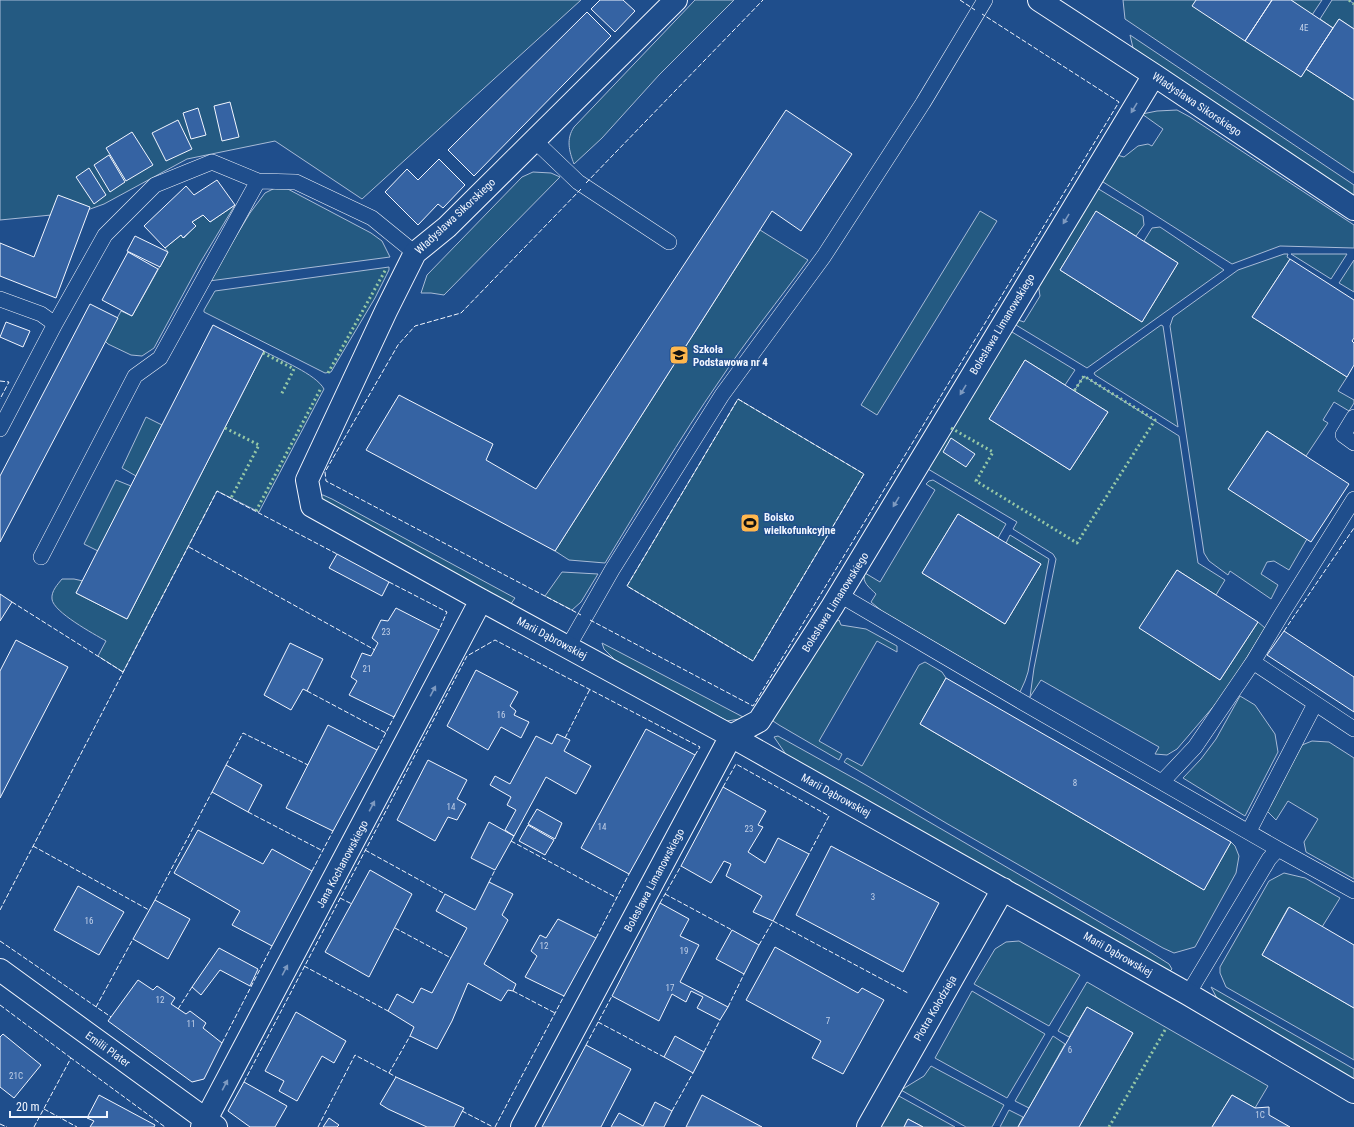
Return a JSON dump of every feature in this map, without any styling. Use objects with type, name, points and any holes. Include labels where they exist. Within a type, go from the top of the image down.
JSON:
[{"type":"street","name":"Władysława Sikorskiego","points":[[312,506],[307,480],[415,253],[447,227],[676,0]]},
{"type":"street","name":"Władysława Sikorskiego","points":[[1039,0],[1354,209]]},
{"type":"street","name":"Bolesława Limanowskiego","points":[[522,1127],[731,736],[759,720],[840,594],[1154,75]]},
{"type":"street","name":"Marii Dąbrowskiej","points":[[312,506],[731,736],[1188,994],[1354,1092]]},
{"type":"street","name":"Jana Kochanowskiego","points":[[208,1125],[481,600]]},
{"type":"street","name":"Piotra Kołodzieja","points":[[868,1127],[1002,889]]},
{"type":"street","name":"Emilii Plater","points":[[0,970],[208,1125]]},
{"type":"lane","points":[[568,647],[612,570],[722,395],[824,256],[919,110],[985,0]]},
{"type":"lane","points":[[534,140],[578,182],[669,242]]},
{"type":"lane","points":[[0,429],[55,324],[105,235],[155,185],[212,162],[258,181],[296,182],[372,218],[415,253]]},
{"type":"lane","points":[[41,557],[135,376],[160,358],[258,181]]},
{"type":"lane","points":[[0,299],[41,314],[55,324]]},
{"type":"lane","points":[[1354,417],[1343,435],[1354,443]]},
{"type":"lane","points":[[1162,782],[1195,747],[1253,662],[1354,500]]},
{"type":"lane","points":[[840,594],[1162,782],[1354,891]]},
{"type":"lane","points":[[1253,662],[1354,729]]},
{"type":"lane","points":[[1249,831],[1315,704]]},
{"type":"lane","points":[[1188,994],[1269,859],[1278,849]]},
{"type":"shaded area","points":[[0,0],[581,0],[362,199],[275,141],[187,159],[104,204],[82,212],[0,220]]},
{"type":"shaded area","points":[[695,0],[734,0],[659,75],[602,138],[574,164],[569,141],[574,127]]},
{"type":"shaded area","points":[[1123,0],[1196,0],[1301,77],[1306,69],[1354,100],[1354,173],[1125,19]]},
{"type":"shaded area","points":[[1291,0],[1322,0],[1312,15]]},
{"type":"shaded area","points":[[1332,0],[1349,0],[1354,4],[1354,29],[1339,19],[1333,28],[1320,19]]},
{"type":"shaded area","points":[[1130,35],[1354,185],[1354,196],[1133,48]]},
{"type":"shaded area","points":[[1177,110],[1190,117],[1354,225],[1354,248],[1280,246],[1232,264],[1100,180],[1117,155],[1124,157],[1138,146],[1148,144],[1152,146],[1163,129],[1142,114],[1157,111]]},
{"type":"shaded area","points":[[533,172],[551,173],[560,177],[444,295],[421,293],[427,275],[522,177]]},
{"type":"shaded area","points":[[1092,185],[1143,216],[1144,225],[1136,236],[1096,212],[1060,270],[1142,322],[1178,263],[1144,241],[1152,228],[1160,227],[1224,270],[1087,368],[1011,322],[1012,318],[1024,322],[1040,296],[1037,277]]},
{"type":"shaded area","points":[[284,187],[371,233],[382,241],[390,257],[209,281],[250,213],[265,193],[275,188]]},
{"type":"shaded area","points":[[235,205],[200,263],[154,348],[142,356],[131,355],[108,344],[105,341],[121,311],[132,316],[168,252],[165,248],[181,235],[184,238],[195,226],[192,222],[203,215],[210,222]]},
{"type":"shaded area","points":[[980,211],[997,221],[877,415],[861,405]]},
{"type":"shaded area","points":[[760,230],[808,260],[741,350],[705,402],[661,470],[605,563],[569,560],[555,551]]},
{"type":"shaded area","points":[[1284,254],[1288,254],[1287,257],[1290,259],[1252,317],[1347,377],[1338,391],[1354,400],[1354,403],[1349,411],[1334,402],[1323,420],[1328,423],[1306,456],[1267,431],[1229,489],[1307,539],[1289,570],[1274,561],[1267,562],[1261,574],[1278,585],[1271,599],[1230,571],[1228,575],[1209,561],[1204,553],[1170,326],[1173,317],[1238,270]]},
{"type":"shaded area","points":[[1291,254],[1347,254],[1331,279]]},
{"type":"shaded area","points":[[1354,260],[1354,292],[1339,283]]},
{"type":"shaded area","points":[[389,267],[389,270],[375,298],[331,372],[325,373],[204,312],[215,291]]},
{"type":"shaded area","points":[[1161,325],[1163,326],[1178,427],[1094,373]]},
{"type":"shaded area","points":[[1007,329],[1075,370],[1065,385],[1025,360],[989,419],[1070,470],[1108,412],[1074,391],[1084,376],[1179,436],[1198,563],[1225,580],[1216,595],[1177,570],[1140,628],[1220,680],[1258,622],[1265,628],[1225,693],[1177,749],[1167,755],[1155,754],[1159,747],[1041,680],[1030,697],[1034,668],[1056,559],[1053,554],[1013,529],[1017,522],[923,466]]},
{"type":"shaded area","points":[[264,351],[314,378],[324,389],[259,512],[217,491],[123,672],[98,656],[106,641],[84,628],[59,610],[52,599],[54,590],[62,579],[83,581],[76,593],[127,619]]},
{"type":"shaded area","name":"Boisko wielkofunkcyjne","points":[[738,399],[864,474],[753,661],[627,586]]},
{"type":"shaded area","points":[[146,417],[162,425],[136,476],[122,468]]},
{"type":"shaded area","points":[[116,480],[131,486],[98,551],[84,544]]},
{"type":"shaded area","points":[[933,480],[1006,524],[998,538],[958,514],[922,573],[1005,624],[1041,564],[1006,543],[1010,535],[1049,559],[1028,672],[1020,692],[883,612],[871,602],[876,594],[865,582],[865,573],[880,582],[935,490],[926,484]]},
{"type":"shaded area","points":[[320,495],[332,499],[515,598],[510,605],[323,503]]},
{"type":"shaded area","points":[[562,572],[598,574],[581,602],[572,610],[545,596]]},
{"type":"shaded area","points":[[839,620],[841,625],[866,629],[897,646],[897,652],[877,641],[819,741],[842,754],[839,760],[773,721],[774,712],[833,623]]},
{"type":"shaded area","points":[[602,643],[743,717],[740,719],[727,721],[617,662],[604,649]]},
{"type":"shaded area","points":[[925,662],[942,672],[946,678],[920,724],[1204,890],[1231,842],[1235,846],[1239,856],[1236,873],[1195,947],[1174,953],[1163,948],[946,823],[844,762],[847,758],[862,766],[919,665]]},
{"type":"shaded area","points":[[1240,696],[1255,705],[1275,734],[1278,752],[1245,816],[1183,778],[1201,759],[1216,739]]},
{"type":"shaded area","points":[[778,736],[866,785],[1044,889],[1150,952],[1169,964],[1172,969],[1166,975],[791,759],[774,737]]},
{"type":"shaded area","points":[[1312,741],[1329,742],[1354,758],[1354,879],[1306,852],[1304,842],[1318,819],[1288,801],[1276,820],[1267,811],[1302,745]]},
{"type":"shaded area","points":[[1284,873],[1305,878],[1340,898],[1322,927],[1288,908],[1262,955],[1354,1008],[1354,1060],[1226,987],[1220,973],[1220,967],[1269,881]]},
{"type":"shaded area","points":[[1019,941],[1080,975],[1049,1026],[974,984],[995,949],[1006,942]]},
{"type":"shaded area","points":[[1087,982],[1268,1086],[1255,1108],[1232,1095],[1212,1127],[1079,1127],[1133,1033],[1087,1007],[1069,1037],[1058,1031]]},
{"type":"shaded area","points":[[1211,987],[1354,1069],[1354,1085],[1219,1002]]},
{"type":"shaded area","points":[[972,991],[1045,1034],[1007,1098],[935,1058]]},
{"type":"shaded area","points":[[1053,1036],[1065,1044],[1029,1108],[1015,1101]]},
{"type":"shaded area","points":[[931,1066],[1004,1105],[992,1127],[966,1127],[901,1090],[924,1076]]},
{"type":"shaded area","points":[[897,1095],[955,1127],[923,1127],[908,1119],[904,1127],[879,1127]]},
{"type":"shaded area","points":[[1009,1110],[1023,1117],[1018,1127],[1000,1127]]},
{"type":"building","points":[[600,0],[623,0],[635,11],[615,32],[591,9]]},
{"type":"building","points":[[1196,0],[1272,0],[1245,41],[1192,6]]},
{"type":"building","points":[[1272,0],[1291,0],[1333,28],[1301,77],[1245,41]]},
{"type":"building","points":[[587,12],[611,36],[474,176],[448,150]]},
{"type":"building","points":[[1339,19],[1354,29],[1354,100],[1306,69]]},
{"type":"building","points":[[230,102],[239,137],[222,141],[214,106]]},
{"type":"building","points":[[198,108],[206,135],[191,139],[183,113]]},
{"type":"building","points":[[786,110],[852,154],[801,231],[772,211],[555,551],[366,450],[399,395],[493,444],[486,460],[536,489]]},
{"type":"building","points":[[178,120],[192,149],[166,161],[152,133]]},
{"type":"building","points":[[132,132],[153,165],[126,181],[106,148]]},
{"type":"building","points":[[109,155],[125,182],[110,192],[94,165]]},
{"type":"building","points":[[439,159],[465,185],[443,208],[438,204],[418,225],[385,192],[407,169],[418,180]]},
{"type":"building","points":[[89,168],[106,195],[94,204],[76,177]]},
{"type":"building","points":[[217,180],[235,205],[210,222],[203,215],[192,222],[196,226],[183,238],[181,235],[165,248],[144,226],[186,186],[194,195]]},
{"type":"building","points":[[58,195],[90,207],[56,298],[0,276],[0,243],[34,257]]},
{"type":"building","points":[[1096,211],[1178,263],[1142,322],[1060,270]]},
{"type":"building","points":[[135,236],[168,252],[160,267],[127,251]]},
{"type":"building","points":[[128,252],[158,269],[132,316],[102,300]]},
{"type":"building","points":[[1290,259],[1354,300],[1354,338],[1352,341],[1354,343],[1354,365],[1347,377],[1252,317]]},
{"type":"building","points":[[90,304],[118,318],[0,542],[0,476]]},
{"type":"building","points":[[6,322],[30,331],[23,347],[0,337]]},
{"type":"building","points":[[213,325],[264,351],[127,619],[76,593]]},
{"type":"building","points":[[1025,360],[1108,412],[1070,470],[989,419]]},
{"type":"building","points":[[1267,431],[1349,484],[1311,542],[1228,489]]},
{"type":"building","points":[[951,438],[975,454],[966,467],[943,452]]},
{"type":"building","points":[[958,514],[1041,564],[1005,624],[922,573]]},
{"type":"building","points":[[337,554],[389,582],[382,596],[329,568]]},
{"type":"building","points":[[1177,570],[1258,622],[1220,680],[1139,628]]},
{"type":"building","points":[[0,594],[12,602],[0,621]]},
{"type":"building","points":[[396,608],[439,630],[394,717],[349,695],[357,681],[351,677],[362,653],[371,656],[378,643],[372,638],[381,620],[388,621]]},
{"type":"building","points":[[1284,631],[1354,677],[1354,712],[1267,655]]},
{"type":"building","points":[[16,640],[68,667],[0,798],[0,671]]},
{"type":"building","points":[[290,643],[323,659],[307,691],[303,689],[291,710],[264,695]]},
{"type":"building","points":[[476,670],[518,692],[510,706],[516,711],[514,715],[529,722],[521,738],[501,727],[488,750],[447,726]]},
{"type":"building","points":[[946,678],[1231,842],[1204,890],[920,724]]},
{"type":"building","points":[[328,725],[377,750],[333,831],[286,808]]},
{"type":"building","points":[[646,729],[695,755],[629,874],[581,848]]},
{"type":"building","points":[[557,734],[570,740],[564,751],[591,766],[576,794],[546,777],[514,836],[505,830],[516,810],[507,805],[511,797],[490,785],[495,776],[510,784],[536,736],[552,744]]},
{"type":"building","points":[[428,760],[467,780],[457,799],[466,804],[457,820],[448,817],[435,841],[397,820]]},
{"type":"building","points":[[226,765],[262,785],[248,812],[212,792]]},
{"type":"building","points":[[723,787],[766,811],[758,825],[763,827],[748,852],[765,863],[778,838],[809,854],[773,921],[753,912],[762,896],[726,876],[731,864],[724,861],[711,883],[681,866]]},
{"type":"building","points":[[537,809],[562,823],[555,839],[528,824]]},
{"type":"building","points":[[489,822],[514,836],[495,870],[471,858]]},
{"type":"building","points":[[528,825],[554,840],[545,855],[519,841]]},
{"type":"building","points":[[198,830],[263,864],[272,849],[312,871],[272,946],[232,925],[240,911],[174,873]]},
{"type":"building","points":[[831,846],[939,903],[903,972],[796,915]]},
{"type":"building","points":[[370,870],[412,894],[369,977],[325,952]]},
{"type":"building","points":[[489,882],[513,894],[502,915],[508,920],[484,964],[516,984],[513,991],[508,990],[501,1001],[468,983],[452,1021],[437,1049],[410,1036],[414,1027],[388,1011],[397,994],[413,1003],[421,988],[432,993],[467,928],[436,911],[445,894],[475,910]]},
{"type":"building","points":[[78,886],[124,912],[99,955],[54,930]]},
{"type":"building","points":[[155,900],[190,919],[168,959],[133,939]]},
{"type":"building","points":[[660,903],[689,919],[680,936],[699,945],[680,982],[728,1007],[720,1020],[697,1008],[703,997],[691,991],[686,1002],[672,994],[659,1021],[612,996]]},
{"type":"building","points":[[1289,907],[1354,945],[1354,1008],[1262,955]]},
{"type":"building","points":[[558,919],[596,938],[564,996],[525,977],[537,956],[531,951],[540,935],[546,938]]},
{"type":"building","points":[[732,930],[759,945],[744,974],[716,959]]},
{"type":"building","points":[[775,947],[858,993],[862,988],[884,1000],[843,1074],[812,1058],[821,1041],[746,1000]]},
{"type":"building","points":[[219,948],[258,969],[250,986],[220,970],[201,995],[192,987]]},
{"type":"building","points":[[138,980],[153,990],[157,986],[175,998],[171,1004],[186,1014],[190,1011],[206,1023],[203,1028],[222,1043],[204,1079],[192,1082],[108,1021]]},
{"type":"building","points":[[1087,1007],[1133,1033],[1079,1127],[1018,1127]]},
{"type":"building","points":[[296,1012],[346,1041],[334,1063],[322,1056],[297,1101],[279,1091],[284,1081],[265,1071]]},
{"type":"building","points":[[3,1034],[41,1065],[14,1098],[0,1087],[0,1037]]},
{"type":"building","points":[[675,1036],[704,1052],[693,1073],[664,1057]]},
{"type":"building","points":[[586,1045],[631,1069],[601,1127],[542,1127]]},
{"type":"building","points":[[396,1077],[464,1108],[454,1127],[427,1127],[380,1104]]},
{"type":"building","points":[[244,1082],[287,1106],[275,1127],[250,1127],[228,1111]]},
{"type":"building","points":[[99,1095],[155,1125],[154,1127],[90,1127],[94,1121],[87,1118]]},
{"type":"building","points":[[702,1095],[762,1127],[686,1127]]},
{"type":"building","points":[[1232,1095],[1255,1108],[1269,1107],[1269,1115],[1290,1127],[1212,1127]]},
{"type":"building","points":[[655,1102],[672,1111],[664,1127],[611,1127],[619,1113],[643,1126]]},
{"type":"building","points":[[329,1118],[339,1125],[337,1127],[323,1127]]},
{"type":"building","points":[[908,1119],[923,1127],[904,1127]]},
{"type":"hedge","points":[[1349,0],[1354,4]]},
{"type":"hedge","points":[[328,373],[386,269]]},
{"type":"hedge","points":[[263,353],[294,369],[281,395]]},
{"type":"hedge","points":[[951,428],[993,452],[976,481],[1077,543],[1155,420],[1084,376],[1074,391]]},
{"type":"hedge","points":[[256,511],[321,388]]},
{"type":"hedge","points":[[225,428],[259,445],[231,498]]},
{"type":"hedge","points":[[1109,1127],[1165,1030]]},
{"type":"fence","points":[[586,183],[763,0]]},
{"type":"fence","points":[[960,0],[975,10]]},
{"type":"fence","points":[[590,620],[753,706],[1119,102],[982,14]]},
{"type":"fence","points":[[581,189],[461,313],[415,326],[398,345],[325,472],[326,481],[581,615]]},
{"type":"fence","points":[[0,381],[9,382],[0,399]]},
{"type":"fence","points":[[738,399],[864,474],[753,661],[627,586],[738,399]]},
{"type":"fence","points":[[0,910],[217,491],[337,554]]},
{"type":"fence","points":[[1284,631],[1354,528]]},
{"type":"fence","points":[[189,547],[375,650]]},
{"type":"fence","points":[[389,582],[447,612],[439,630]]},
{"type":"fence","points":[[12,602],[123,672]]},
{"type":"fence","points":[[244,1082],[467,656],[495,640],[700,747],[695,755]]},
{"type":"fence","points":[[565,738],[590,689]]},
{"type":"fence","points":[[307,691],[386,733]]},
{"type":"fence","points":[[377,750],[395,715]]},
{"type":"fence","points":[[226,765],[243,733],[308,765]]},
{"type":"fence","points":[[723,787],[736,764],[829,816],[809,854]]},
{"type":"fence","points":[[155,900],[212,792]]},
{"type":"fence","points":[[248,812],[323,851]]},
{"type":"fence","points":[[312,871],[333,831]]},
{"type":"fence","points":[[511,841],[617,898]]},
{"type":"fence","points":[[33,846],[149,910]]},
{"type":"fence","points":[[365,850],[445,894]]},
{"type":"fence","points":[[660,903],[681,866]]},
{"type":"fence","points":[[489,882],[495,870]]},
{"type":"fence","points":[[596,938],[629,874]]},
{"type":"fence","points":[[665,894],[732,930]]},
{"type":"fence","points":[[340,898],[352,904]]},
{"type":"fence","points":[[759,945],[773,921],[908,993]]},
{"type":"fence","points":[[395,928],[451,958]]},
{"type":"fence","points":[[96,1007],[133,939]]},
{"type":"fence","points":[[0,941],[111,1017]]},
{"type":"fence","points":[[222,1043],[272,946]]},
{"type":"fence","points":[[304,966],[388,1011]]},
{"type":"fence","points":[[728,1007],[744,974]]},
{"type":"fence","points":[[178,1009],[192,987]]},
{"type":"fence","points":[[513,991],[555,1013]]},
{"type":"fence","points":[[495,1127],[564,996]]},
{"type":"fence","points":[[586,1045],[612,996]]},
{"type":"fence","points":[[0,1005],[71,1058]]},
{"type":"fence","points":[[704,1052],[720,1020]]},
{"type":"fence","points":[[598,1022],[664,1057]]},
{"type":"fence","points":[[318,1127],[355,1055],[389,1073],[410,1036]]},
{"type":"fence","points":[[34,1127],[71,1058],[165,1127]]},
{"type":"fence","points":[[389,1073],[396,1077]]},
{"type":"fence","points":[[672,1111],[693,1073]]},
{"type":"fence","points":[[44,1109],[77,1127]]},
{"type":"fence","points":[[462,1111],[493,1127]]},
{"type":"fence","points":[[0,1124],[7,1127]]},
{"type":"place","name":"Szkoła Podstawowa nr 4","points":[[679,355]]},
{"type":"place","name":"Boisko wielkofunkcyjne","points":[[750,523]]}]
